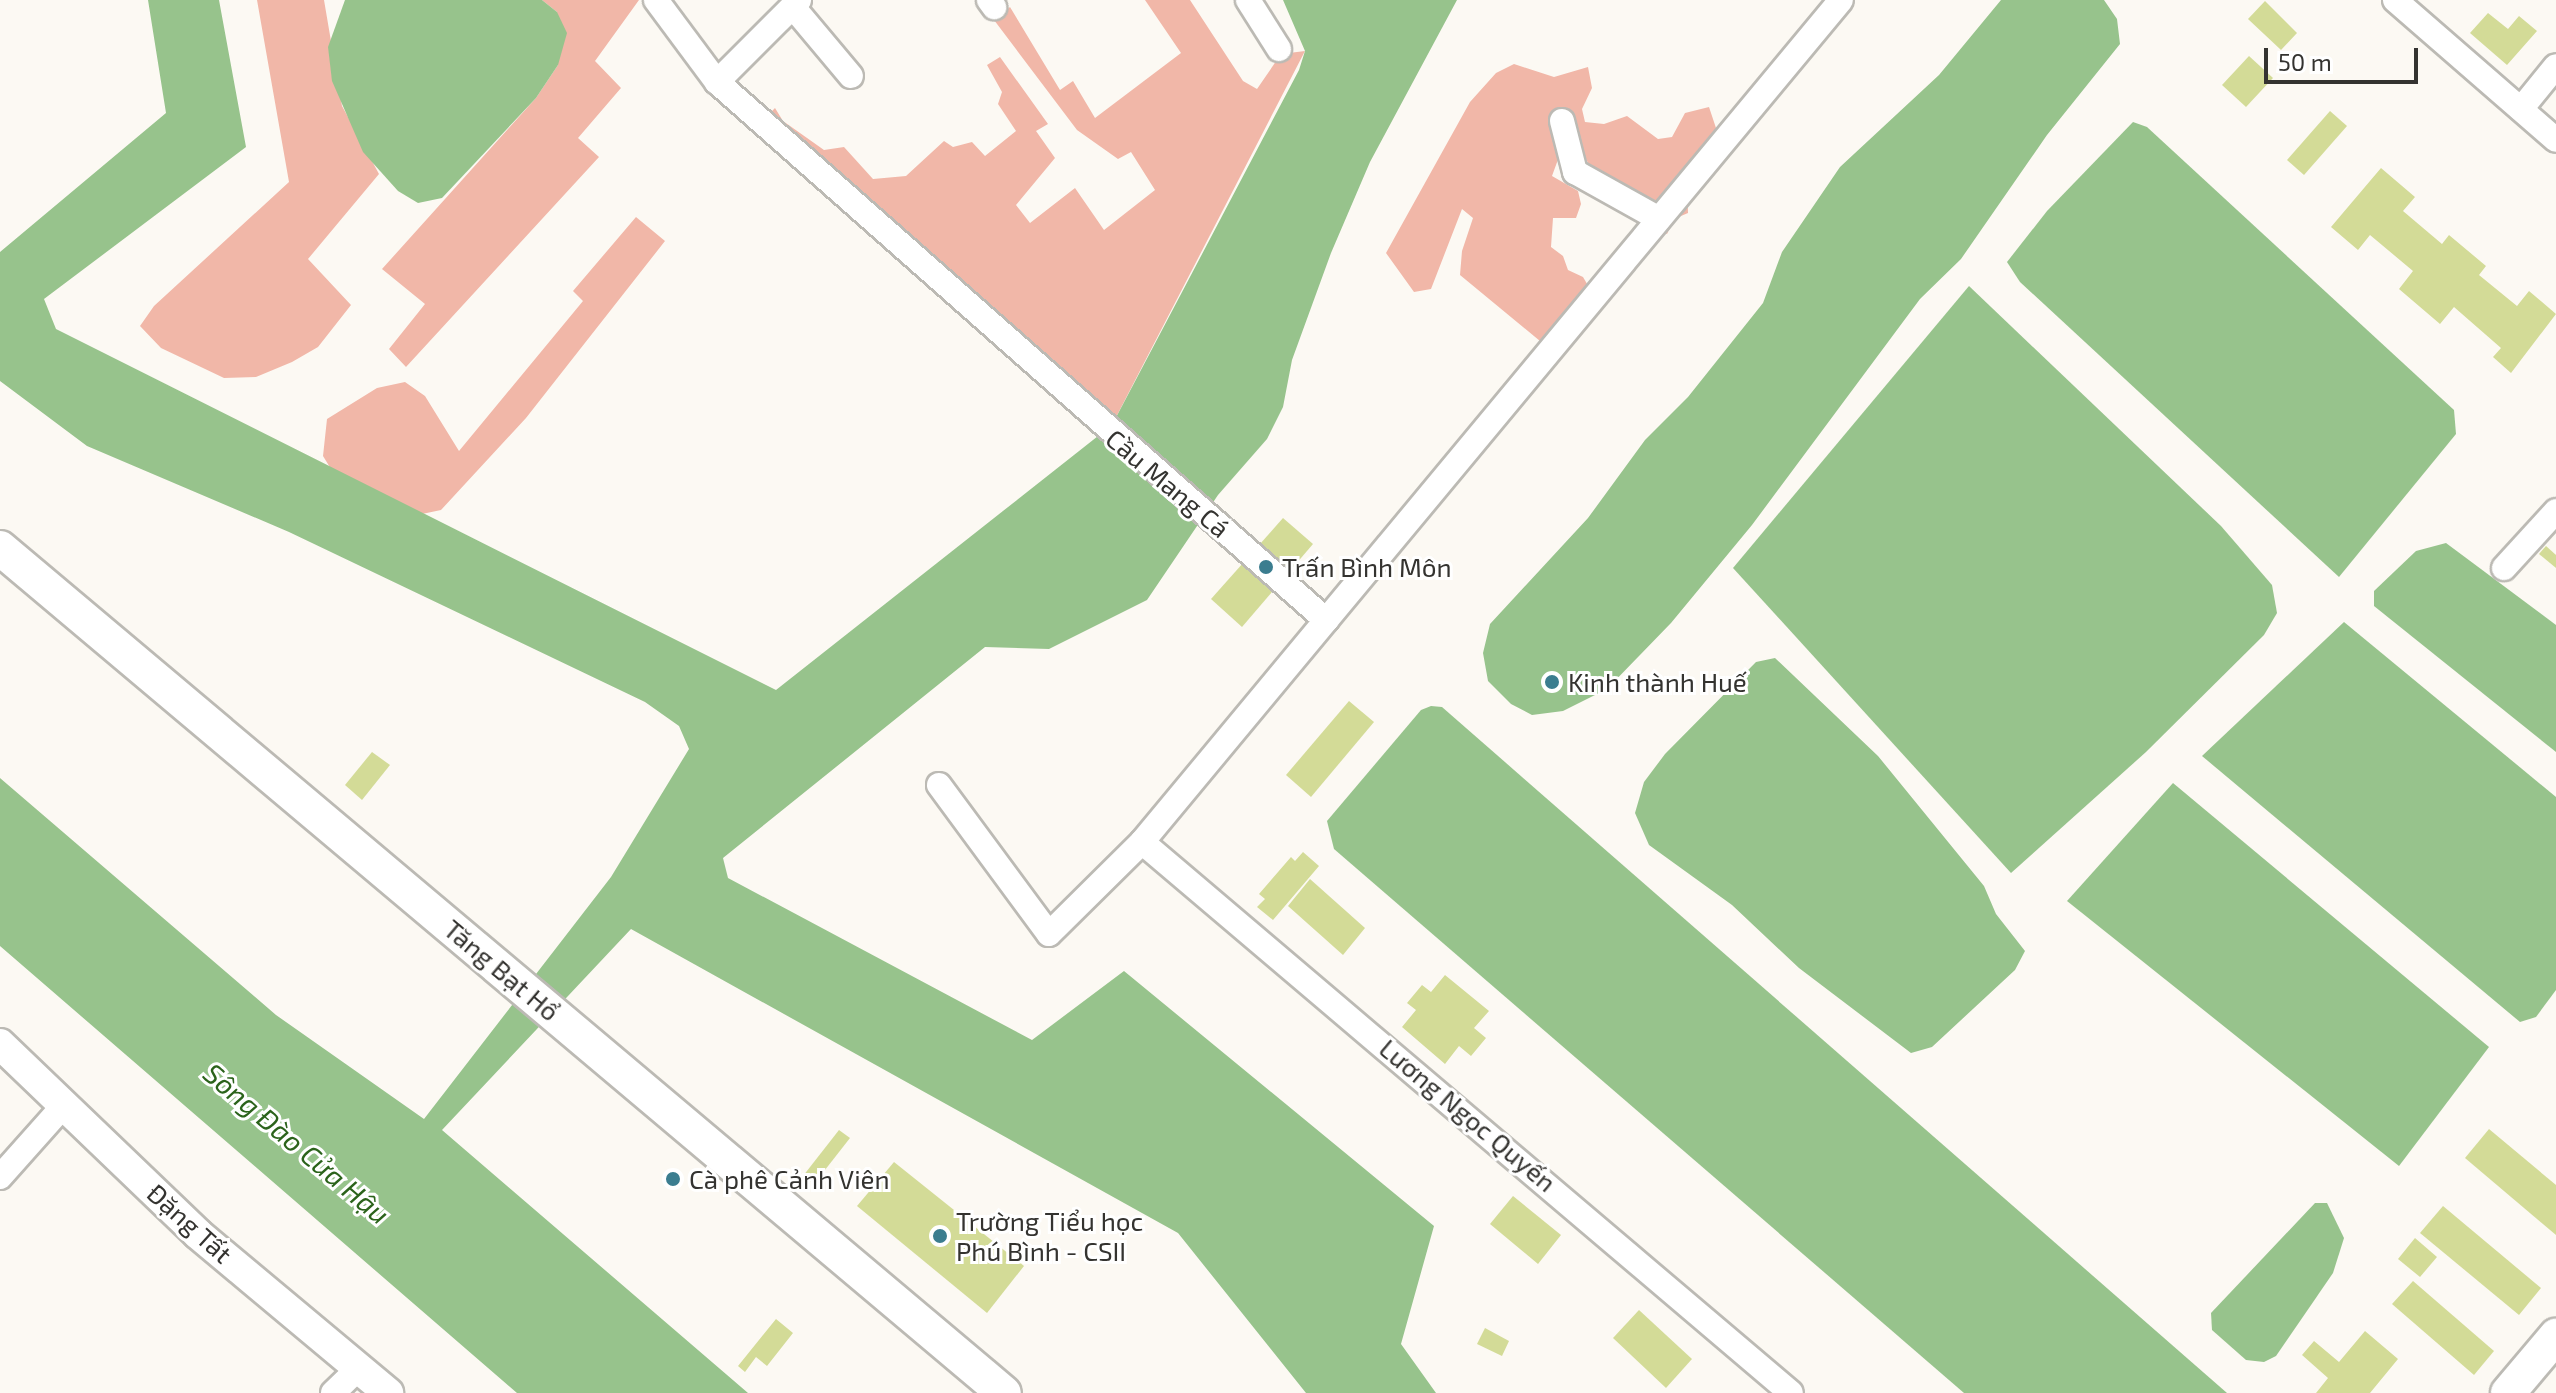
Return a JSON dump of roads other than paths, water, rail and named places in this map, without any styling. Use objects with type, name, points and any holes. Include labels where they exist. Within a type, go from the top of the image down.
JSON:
[{"type":"main road","name":"Tăng Bạt Hổ","points":[[0,548],[1004,1393]]},
{"type":"main road","points":[[2508,1393],[2556,1336]]},
{"type":"street","name":"Cầu Mang Cá","points":[[656,0],[717,82],[1095,420],[1326,620]]},
{"type":"street","points":[[1248,0],[1279,49]]},
{"type":"street","points":[[939,785],[1049,934],[1142,842],[1841,0]]},
{"type":"street","points":[[2395,0],[2556,140]]},
{"type":"street","points":[[717,82],[796,3],[851,76]]},
{"type":"street","points":[[2521,109],[2556,66]]},
{"type":"street","points":[[1562,121],[1575,172],[1659,219]]},
{"type":"street","points":[[2504,568],[2556,511]]},
{"type":"street","name":"Lương Ngọc Quyến","points":[[1142,842],[1791,1393]]},
{"type":"street","name":"Đặng Tất","points":[[0,1044],[198,1234],[388,1393]]},
{"type":"street","points":[[0,1177],[65,1104]]},
{"type":"street","points":[[333,1393],[359,1368]]},
{"type":"water","name":"Sông Đào Cửa Hậu","points":[[148,0],[219,0],[246,147],[44,299],[56,329],[776,690],[1112,425],[1299,70],[1305,51],[1283,0],[1457,0],[1370,162],[1331,253],[1292,360],[1283,407],[1267,439],[1218,495],[1147,600],[1049,649],[985,647],[723,858],[728,878],[1032,1040],[1124,971],[1434,1226],[1401,1344],[1436,1393],[1306,1393],[1178,1233],[631,929],[442,1130],[748,1393],[517,1393],[0,946],[0,778],[276,1015],[424,1119],[611,877],[689,749],[679,726],[645,702],[289,532],[87,446],[0,381],[0,252],[166,113]]},
{"type":"water","points":[[345,0],[542,0],[557,12],[567,33],[558,65],[536,98],[442,198],[418,203],[398,191],[363,152],[332,81],[328,47]]},
{"type":"water","points":[[2001,0],[2104,0],[2117,19],[2120,44],[2047,135],[1961,259],[1920,299],[1752,525],[1671,623],[1607,689],[1563,711],[1532,715],[1511,704],[1488,681],[1483,653],[1490,624],[1588,518],[1645,440],[1688,397],[1763,303],[1782,252],[1840,167],[1939,75]]},
{"type":"water","points":[[2133,122],[2147,127],[2454,410],[2456,434],[2339,577],[2020,282],[2007,262],[2047,211]]},
{"type":"water","points":[[1969,286],[2221,526],[2272,585],[2277,613],[2264,635],[2146,752],[2011,873],[1733,568]]},
{"type":"water","points":[[2446,543],[2556,625],[2556,752],[2374,606],[2374,591],[2416,551]]},
{"type":"water","points":[[2344,622],[2556,797],[2556,990],[2536,1017],[2520,1022],[2202,756]]},
{"type":"water","points":[[1775,658],[1878,756],[1984,886],[1996,914],[2025,951],[2015,970],[1932,1047],[1911,1053],[1799,968],[1732,905],[1649,845],[1635,813],[1644,782],[1665,754],[1756,662]]},
{"type":"water","points":[[1431,706],[1442,707],[2227,1393],[1964,1393],[1334,849],[1327,821],[1421,710]]},
{"type":"water","points":[[2173,783],[2489,1047],[2399,1166],[2067,901]]},
{"type":"water","points":[[2315,1203],[2327,1203],[2344,1238],[2333,1273],[2276,1356],[2264,1362],[2246,1360],[2212,1330],[2211,1313]]},
{"type":"place","name":"Trấn Bình Môn","points":[[1266,567]]},
{"type":"place","name":"Kinh thành Huế","points":[[1552,682]]},
{"type":"place","name":"Cà phê Cảnh Viên","points":[[673,1179]]},
{"type":"place","name":"Trường Tiểu học Phú Bình - CSII","points":[[940,1236]]}]
